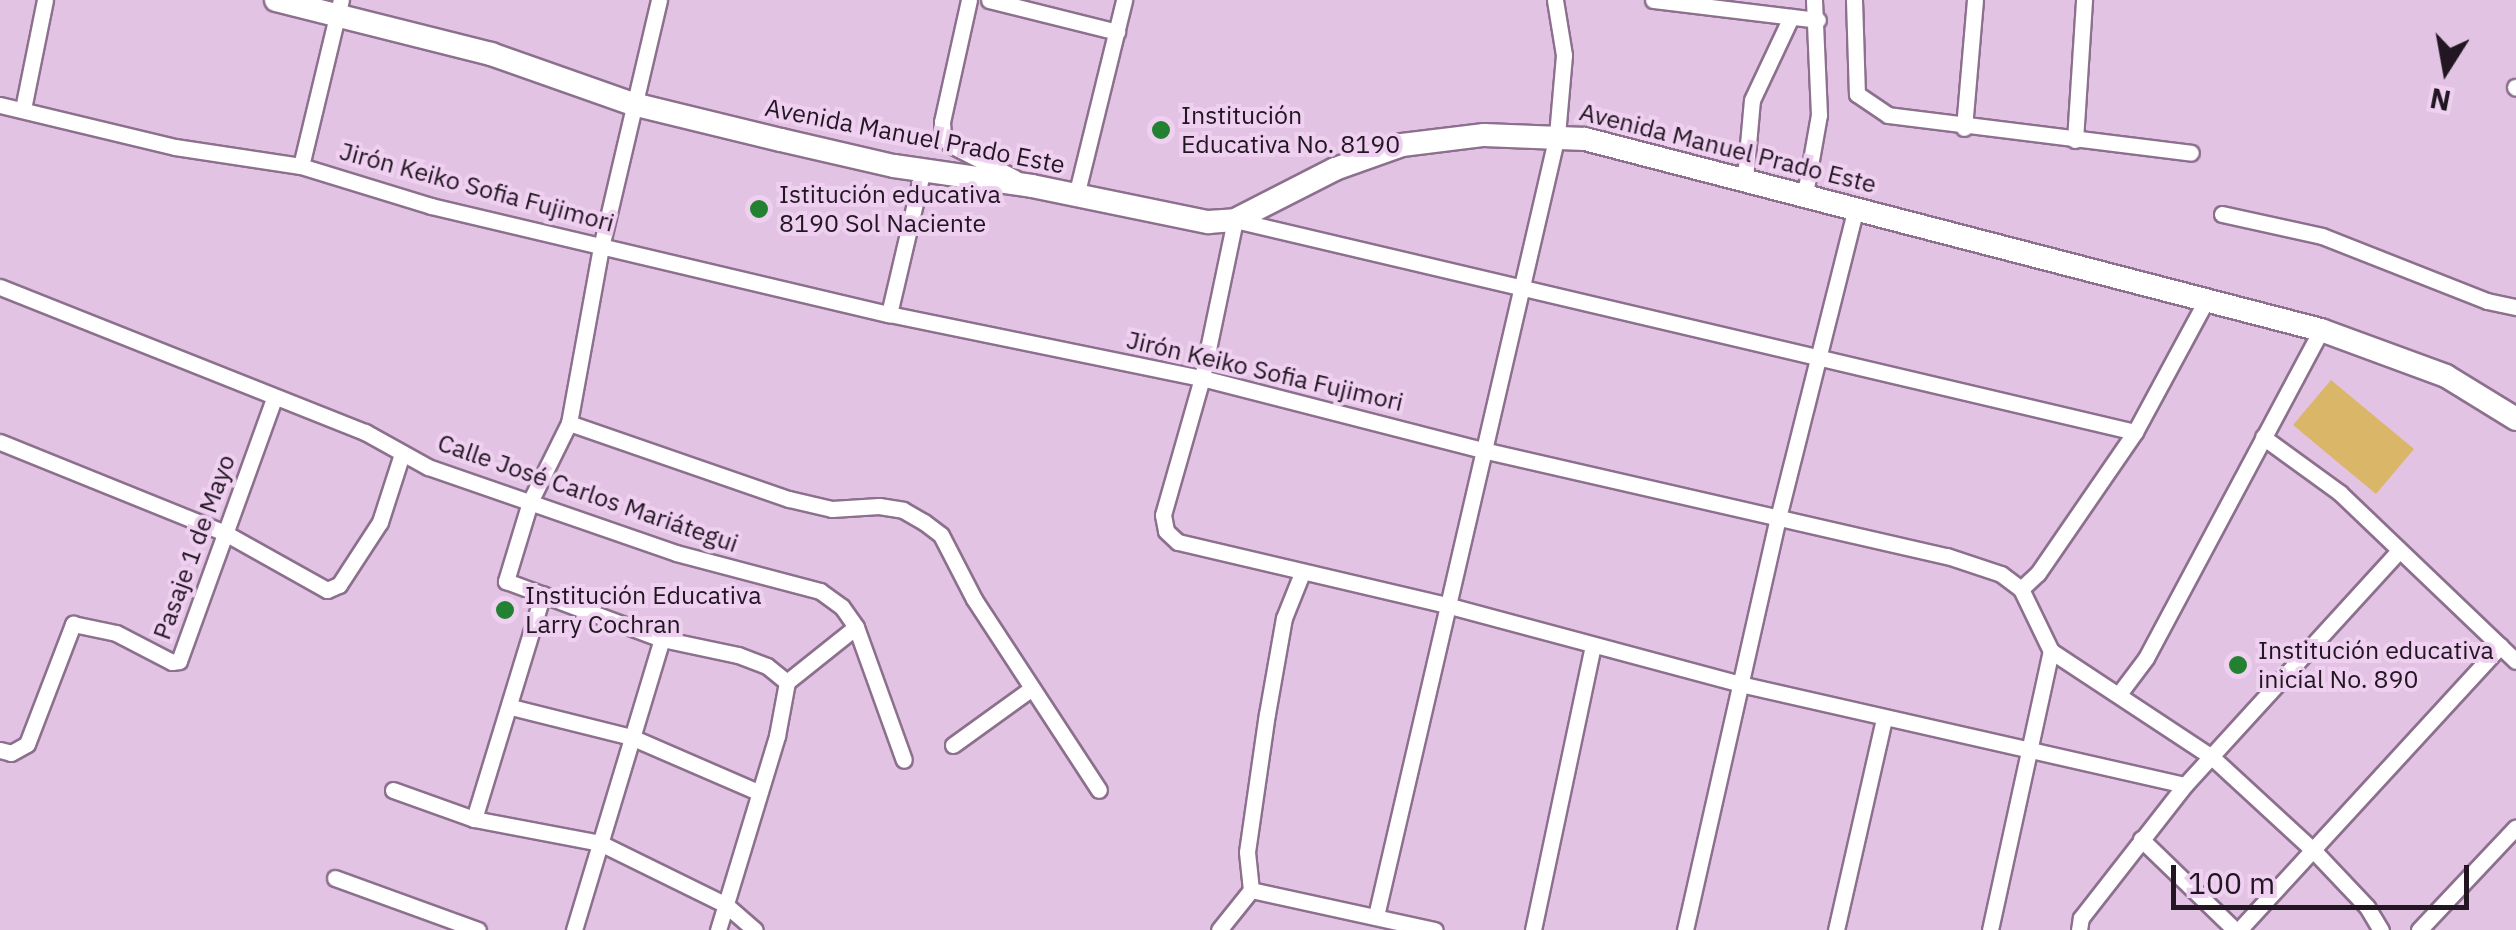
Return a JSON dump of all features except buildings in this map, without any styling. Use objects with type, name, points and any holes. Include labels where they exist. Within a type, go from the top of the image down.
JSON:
[{"type":"street","points":[[23,109],[45,0]]},
{"type":"street","name":"Avenida Manuel Prado Este","points":[[276,0],[339,7],[633,104],[923,169],[1032,186],[1208,222],[1235,220],[1335,168],[1402,146],[1484,134],[1556,134],[1744,178],[2321,330],[2446,376],[2516,420]]},
{"type":"street","points":[[660,0],[601,247],[569,423],[530,502],[506,582],[662,639],[738,655],[767,666],[787,682]]},
{"type":"street","points":[[969,0],[942,122],[943,135],[949,144],[1032,186]]},
{"type":"street","points":[[989,0],[1117,32]]},
{"type":"street","points":[[1076,196],[1124,0]]},
{"type":"street","points":[[1376,916],[1556,134],[1564,54],[1556,0]]},
{"type":"street","points":[[1653,0],[1818,20]]},
{"type":"street","points":[[1805,194],[1818,115],[1818,20],[1814,0]]},
{"type":"street","points":[[1854,0],[1857,94],[1888,115],[1964,128],[2191,153]]},
{"type":"street","points":[[1964,128],[1975,0]]},
{"type":"street","points":[[2075,140],[2084,0]]},
{"type":"street","points":[[300,166],[339,7]]},
{"type":"street","points":[[1744,178],[1752,100],[1791,17]]},
{"type":"street","name":"Jirón Keiko Sofia Fujimori","points":[[0,105],[175,146],[300,166],[431,206],[601,247],[888,314],[1202,378],[1483,450],[1947,556],[2001,574],[2021,589]]},
{"type":"street","points":[[888,314],[923,169]]},
{"type":"street","points":[[1685,930],[1778,518],[1856,208]]},
{"type":"street","points":[[2222,214],[2322,236],[2488,301],[2516,307]]},
{"type":"street","points":[[2136,432],[1235,220],[1202,378],[1163,516],[1166,532],[1178,542],[1446,604],[1884,719],[2185,785]]},
{"type":"street","name":"Calle José Carlos Mariátegui","points":[[0,288],[365,432],[402,454],[530,502],[676,553],[820,592],[842,607],[856,628],[904,760]]},
{"type":"street","points":[[2207,299],[2136,432],[2038,573],[2021,589],[2052,651],[2213,758],[2315,852],[2367,908],[2380,930]]},
{"type":"street","points":[[2119,694],[2146,658],[2321,330]]},
{"type":"street","name":"Pasaje 1 de Mayo","points":[[0,750],[11,753],[27,744],[73,624],[116,632],[172,662],[178,661],[274,398]]},
{"type":"street","points":[[569,423],[789,499],[832,508],[879,506],[903,510],[924,522],[941,535],[974,599],[1099,790]]},
{"type":"street","points":[[2264,436],[2325,480],[2516,662]]},
{"type":"street","points":[[0,442],[225,534],[327,590],[339,585],[380,522],[402,454]]},
{"type":"street","points":[[2079,930],[2081,918],[2185,785],[2398,553]]},
{"type":"street","points":[[1219,930],[1251,890],[1247,852],[1267,714],[1284,618],[1302,573]]},
{"type":"street","points":[[474,819],[543,594]]},
{"type":"street","points":[[718,930],[777,736],[787,682],[856,628]]},
{"type":"street","points":[[574,930],[662,639]]},
{"type":"street","points":[[1533,930],[1593,644]]},
{"type":"street","points":[[2141,839],[2237,930],[2315,852],[2500,646]]},
{"type":"street","points":[[1990,930],[2052,651]]},
{"type":"street","points":[[953,745],[1032,688]]},
{"type":"street","points":[[511,707],[631,737],[758,792]]},
{"type":"street","points":[[1836,930],[1884,719]]},
{"type":"street","points":[[393,790],[474,819],[600,844],[726,906],[755,930]]},
{"type":"street","points":[[2419,930],[2516,826]]},
{"type":"street","points":[[336,878],[478,930]]},
{"type":"street","points":[[1251,890],[1376,916],[1393,924],[1436,930]]},
{"type":"shaded area","points":[[2331,380],[2414,449],[2376,494],[2293,425]]},
{"type":"place","name":"Institución Educativa No. 8190","points":[[1161,130]]},
{"type":"place","name":"Istitución educativa 8190 Sol Naciente","points":[[759,209]]},
{"type":"place","name":"Institución Educativa Larry Cochran","points":[[505,610]]},
{"type":"place","name":"Institución educativa inicial No. 890","points":[[2238,665]]}]
